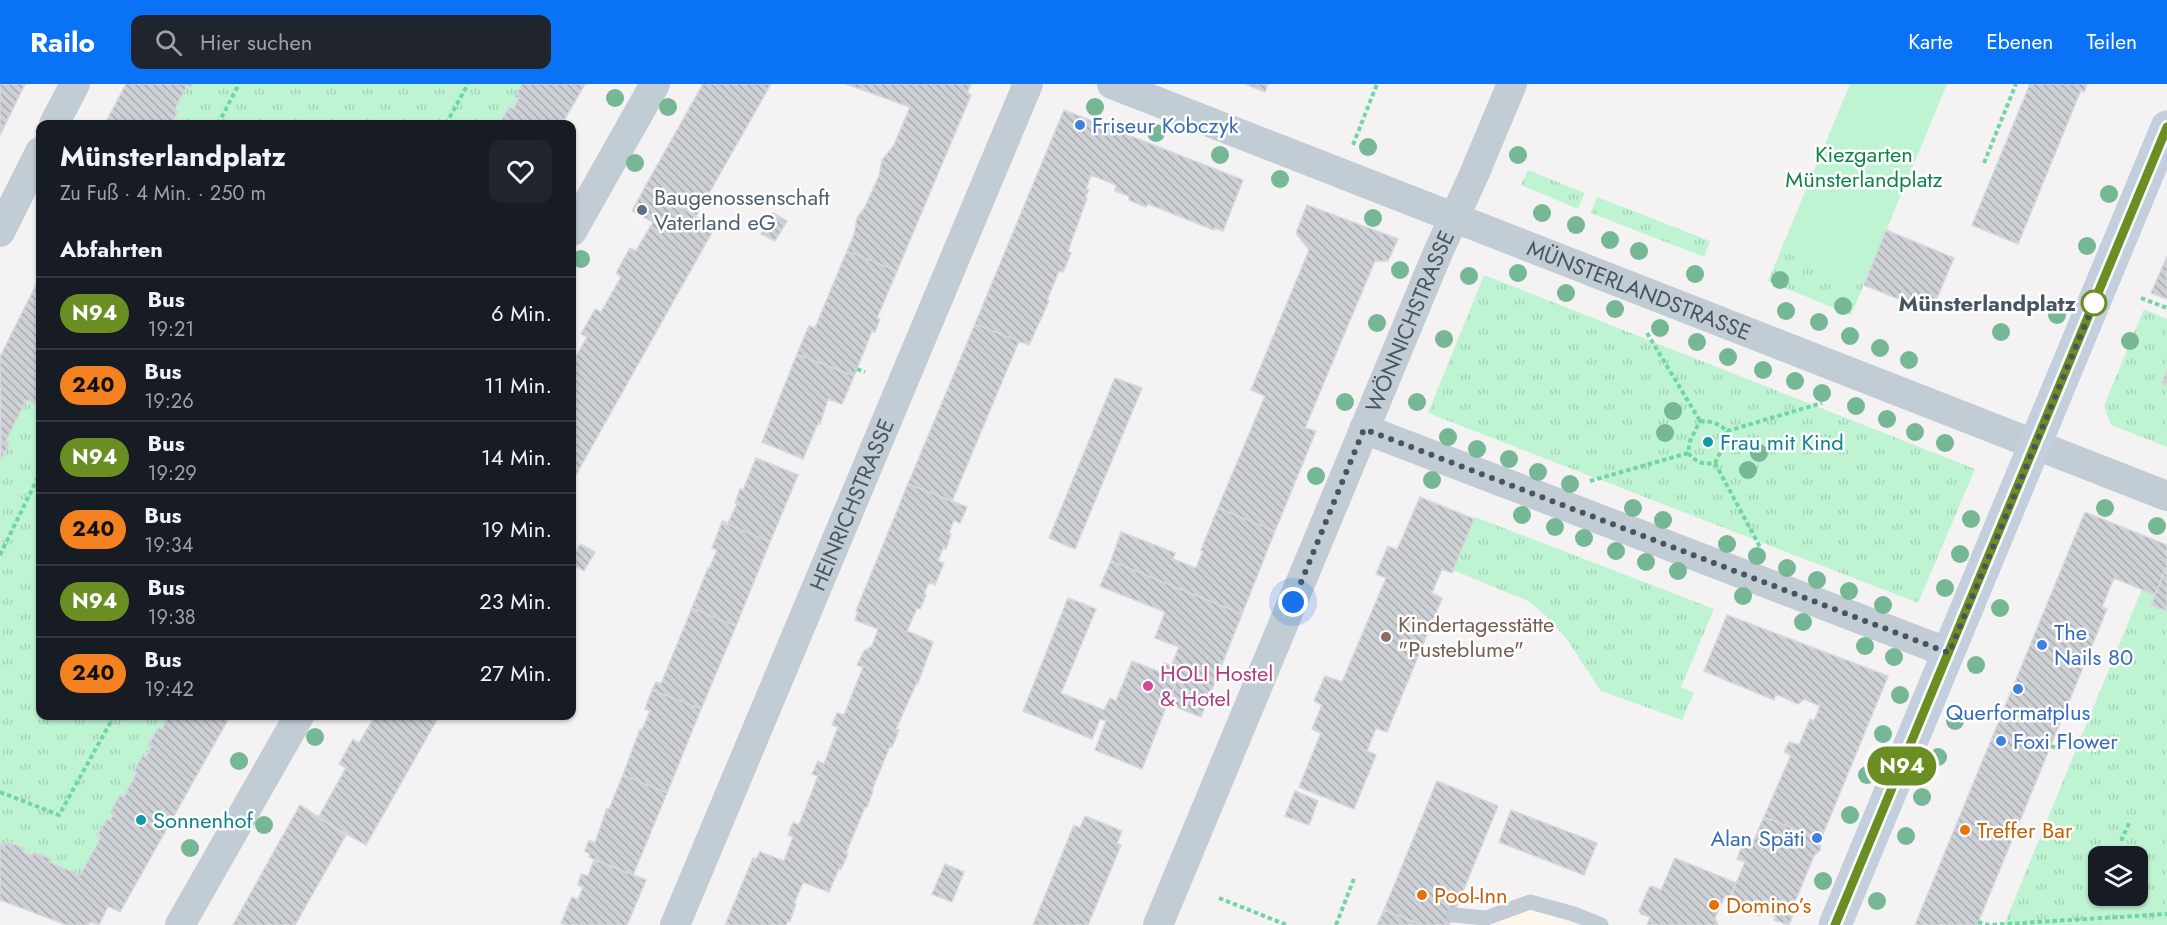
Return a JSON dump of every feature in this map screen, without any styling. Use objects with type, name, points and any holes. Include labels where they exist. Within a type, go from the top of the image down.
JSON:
[{"type":"street","points":[[56,120],[75,84]]},
{"type":"street","points":[[576,224],[655,84]]},
{"type":"street","name":"HEINRICHSTRASSE","points":[[675,925],[1028,84]]},
{"type":"street","name":"MÜNSTERLANDSTRASSE","points":[[1112,84],[2167,496]]},
{"type":"street","name":"WÖNNICHSTRASSE","points":[[1158,925],[1364,429],[1512,84]]},
{"type":"street","points":[[1835,925],[2167,127]]},
{"type":"street","points":[[0,232],[36,160]]},
{"type":"street","points":[[1364,429],[1949,653]]},
{"type":"street","points":[[180,925],[296,720]]},
{"type":"lane","points":[[1453,915],[1486,918],[1530,902],[1574,914],[1600,925]]},
{"type":"path","points":[[220,120],[239,84]]},
{"type":"path","points":[[448,120],[468,84]]},
{"type":"path","points":[[1341,173],[1377,84]]},
{"type":"path","points":[[1984,164],[2016,84]]},
{"type":"path","points":[[2141,298],[2167,308]]},
{"type":"path","points":[[1647,333],[1700,421]]},
{"type":"path","points":[[856,369],[865,372]]},
{"type":"path","points":[[1726,431],[1822,403]]},
{"type":"path","points":[[1700,421],[1720,425],[1726,431],[1725,443],[1715,463]]},
{"type":"path","points":[[1688,453],[1700,421]]},
{"type":"path","points":[[1688,453],[1694,461],[1706,465],[1715,463]]},
{"type":"path","points":[[1590,481],[1688,453]]},
{"type":"path","points":[[1715,463],[1760,547]]},
{"type":"path","points":[[0,555],[36,481]]},
{"type":"path","points":[[0,792],[59,815],[112,720]]},
{"type":"path","points":[[2051,746],[2061,750]]},
{"type":"path","points":[[2121,841],[2130,821]]},
{"type":"path","points":[[2013,834],[2024,839]]},
{"type":"path","points":[[1336,925],[1355,876]]},
{"type":"path","points":[[1219,898],[1287,925]]},
{"type":"path","points":[[1978,922],[1989,925],[2167,914]]},
{"type":"shaded area","points":[[1509,900],[1573,925],[1499,925]]},
{"type":"green space","points":[[193,84],[522,84],[515,96],[519,98],[513,109],[509,107],[502,120],[173,120],[178,111],[175,109],[187,86],[191,87]]},
{"type":"green space","name":"Kiezgarten Münsterlandplatz","points":[[1850,84],[1947,84],[1864,284],[1781,250]]},
{"type":"green space","points":[[1528,170],[1585,193],[1578,209],[1521,185]]},
{"type":"green space","points":[[1597,197],[1710,241],[1704,257],[1591,213]]},
{"type":"green space","points":[[1781,250],[1864,284],[1851,315],[1768,281]]},
{"type":"green space","points":[[1484,275],[1975,469],[1918,603],[1428,413]]},
{"type":"green space","points":[[2144,309],[2167,319],[2167,370],[2162,382],[2167,385],[2167,447],[2111,425],[2104,406]]},
{"type":"green space","points":[[26,400],[36,404],[36,720],[167,720],[148,745],[151,747],[134,771],[137,772],[124,797],[120,796],[111,810],[114,812],[110,821],[98,835],[101,837],[80,875],[49,862],[50,859],[35,852],[32,856],[23,852],[24,848],[0,843],[0,460],[9,444],[6,441]]},
{"type":"green space","points":[[1475,517],[1714,609],[1681,687],[1694,693],[1682,720],[1601,691],[1566,638],[1544,614],[1528,601],[1453,570]]},
{"type":"green space","points":[[2142,589],[2155,595],[2167,611],[2167,925],[2004,925]]},
{"type":"building","points":[[0,84],[25,84],[0,135]]},
{"type":"building","points":[[126,84],[193,84],[191,87],[187,86],[175,109],[178,111],[173,120],[107,120]]},
{"type":"building","points":[[522,84],[585,84],[564,120],[502,120],[509,107],[513,109],[519,98],[515,97]]},
{"type":"building","points":[[703,84],[771,84],[696,216],[645,187]]},
{"type":"building","points":[[846,84],[971,84],[967,93],[971,95],[897,271],[847,251],[854,235],[857,218],[865,207],[879,176],[882,160],[894,145],[910,107]]},
{"type":"building","points":[[1245,84],[1268,84],[1265,92]]},
{"type":"building","points":[[2030,84],[2087,84],[2084,92],[2081,90],[2018,244],[1972,225]]},
{"type":"building","points":[[1064,110],[1243,180],[1223,231],[1215,228],[1214,230],[1148,204],[1146,207],[1129,200],[1129,196],[1115,191],[1116,185],[1091,175],[1086,189],[1089,190],[1085,197],[1087,198],[1068,251],[1071,253],[1063,272],[1059,271],[1047,300],[1049,301],[1029,345],[975,324]]},
{"type":"building","points":[[645,187],[715,227],[576,475],[576,357],[587,337],[581,334],[595,309],[601,312],[621,277],[616,273],[630,248],[636,251],[653,222],[632,211]]},
{"type":"building","points":[[1307,205],[1398,239],[1388,261],[1375,261],[1305,428],[1316,431],[1275,531],[1218,508],[1265,396],[1251,390],[1309,250],[1296,233]]},
{"type":"building","points":[[773,213],[787,221],[775,241],[761,234]]},
{"type":"building","points":[[1886,230],[1954,258],[1931,312],[1864,285]]},
{"type":"building","points":[[847,251],[897,271],[877,318],[880,319],[875,332],[872,331],[854,376],[797,354],[809,326],[815,328]]},
{"type":"building","points":[[2167,256],[2167,299],[2151,293]]},
{"type":"building","points":[[36,285],[36,404],[26,400],[6,441],[9,444],[1,460],[0,357]]},
{"type":"building","points":[[975,324],[1019,341],[952,501],[908,484]]},
{"type":"building","points":[[797,354],[854,376],[842,404],[828,399],[820,424],[818,423],[803,459],[762,442]]},
{"type":"building","points":[[2167,370],[2167,385],[2162,383]]},
{"type":"building","points":[[1115,378],[1142,388],[1075,549],[1049,538]]},
{"type":"building","points":[[756,458],[798,475],[770,542],[722,522],[728,523],[737,504],[735,503],[740,489],[743,490]]},
{"type":"building","points":[[908,484],[967,507],[960,523],[954,520],[946,549],[943,548],[938,561],[944,563],[935,585],[929,582],[920,609],[917,608],[907,631],[933,642],[918,683],[896,729],[899,730],[892,747],[890,746],[867,807],[865,807],[846,853],[848,854],[829,892],[803,882],[790,921],[788,920],[786,925],[725,925],[753,858],[756,859],[760,852],[784,861],[793,837],[788,835],[793,822],[799,825],[818,776],[812,774],[818,761],[824,764],[838,727],[832,725],[837,713],[844,715],[863,667],[857,665],[864,651],[872,646],[878,629],[855,620],[858,612],[856,611]]},
{"type":"building","points":[[1420,497],[1474,519],[1452,573],[1442,569],[1432,593],[1442,598],[1387,732],[1376,728],[1367,751],[1376,755],[1354,809],[1299,787],[1321,733],[1312,729],[1322,705],[1314,701],[1325,676],[1342,682],[1386,578],[1376,574],[1388,546],[1397,550]]},
{"type":"building","points":[[1218,508],[1275,531],[1242,614],[1111,561],[1121,532],[1175,553],[1173,559],[1196,568]]},
{"type":"building","points":[[2085,512],[2167,545],[2167,566],[2155,595],[2114,578],[2102,607],[2107,609],[1977,925],[1915,925]]},
{"type":"building","points":[[722,522],[770,542],[736,626],[692,608],[717,550],[712,548]]},
{"type":"building","points":[[580,544],[595,552],[584,571],[576,566],[576,552]]},
{"type":"building","name":"HOLI Hostel & Hotel","points":[[1111,561],[1242,614],[1201,717],[1168,704],[1177,679],[1160,673],[1164,663],[1171,666],[1179,647],[1155,638],[1165,612],[1100,586]]},
{"type":"building","points":[[2167,566],[2167,611],[2151,605]]},
{"type":"building","name":"HOLI Hostel & Hotel","points":[[1068,598],[1096,609],[1061,693],[1104,710],[1110,698],[1116,701],[1132,661],[1177,679],[1142,769],[1095,750],[1106,721],[1100,719],[1092,739],[1023,711]]},
{"type":"building","points":[[692,608],[736,626],[701,709],[652,690],[656,682],[661,684]]},
{"type":"building","points":[[1727,615],[1888,676],[1821,839],[1764,817],[1791,755],[1784,752],[1789,742],[1799,745],[1810,719],[1814,721],[1820,706],[1804,699],[1798,704],[1776,694],[1774,700],[1704,671]]},
{"type":"building","points":[[652,690],[701,709],[667,793],[623,775],[640,729],[642,730],[650,711],[645,709]]},
{"type":"building","name":"Sonnenhof","points":[[167,720],[228,720],[120,912],[108,906],[99,925],[90,922],[88,925],[67,925],[0,900],[0,843],[5,845],[7,842],[24,848],[23,852],[32,856],[34,852],[51,859],[49,862],[80,875],[101,837],[97,835],[107,819],[110,821],[114,812],[111,811],[120,795],[124,797],[137,772],[134,771],[143,755],[146,757],[151,747],[148,745],[158,728],[162,729]]},
{"type":"building","points":[[373,720],[437,720],[366,845],[318,818],[346,768],[339,764],[353,739],[359,743]]},
{"type":"building","points":[[623,775],[667,793],[633,875],[589,857],[590,854],[585,851],[589,840],[595,843],[607,808],[609,809]]},
{"type":"building","points":[[1437,781],[1498,806],[1449,925],[1422,925],[1384,910]]},
{"type":"building","points":[[1295,791],[1318,801],[1309,825],[1285,816]]},
{"type":"building","points":[[300,805],[346,835],[295,925],[233,925]]},
{"type":"building","points":[[1511,810],[1597,843],[1584,875],[1499,842]]},
{"type":"building","points":[[1085,816],[1122,831],[1117,843],[1121,845],[1088,925],[1033,925],[1074,825],[1080,828]]},
{"type":"building","points":[[1764,817],[1821,839],[1820,850],[1814,856],[1791,911],[1794,912],[1789,925],[1774,920],[1776,917],[1765,913],[1759,916],[1749,912],[1747,905],[1730,898],[1745,862],[1737,859],[1743,843],[1751,847]]},
{"type":"building","points":[[1675,858],[1736,883],[1730,898],[1725,896],[1715,918],[1718,925],[1647,925],[1650,917],[1639,911],[1649,888],[1652,886],[1661,890]]},
{"type":"building","points":[[594,860],[646,880],[627,925],[566,925],[561,923],[572,897],[578,900],[583,887],[578,885],[581,874],[588,876]]},
{"type":"building","points":[[945,864],[964,872],[952,902],[932,894]]},
{"type":"building","points":[[1384,910],[1422,925],[1377,925]]},
{"type":"bus line","name":"N94","points":[[1835,925],[2167,127]]},
{"type":"place","name":"Friseur Kobczyk","points":[[1080,125]]},
{"type":"place","name":"Baugenossenschaft Vaterland eG","points":[[642,210]]},
{"type":"place","name":"Münsterlandplatz","points":[[2094,303]]},
{"type":"place","name":"Frau mit Kind","points":[[1708,442]]},
{"type":"place","name":"Kindertagesstätte \"Pusteblume\"","points":[[1386,637]]},
{"type":"place","name":"The Nails 80","points":[[2042,645]]},
{"type":"place","name":"HOLI Hostel & Hotel","points":[[1148,686]]},
{"type":"place","name":"Querformatplus","points":[[2018,689]]},
{"type":"place","name":"Foxi Flower","points":[[2001,741]]},
{"type":"place","name":"Sonnenhof","points":[[141,820]]},
{"type":"place","name":"Treffer Bar","points":[[1965,830]]},
{"type":"place","name":"Alan Späti","points":[[1817,838]]},
{"type":"place","name":"Pool-Inn","points":[[1422,895]]},
{"type":"place","name":"Domino’s","points":[[1714,905]]},
{"type":"route","points":[[1293,602],[1364,429],[1949,653],[2094,303]]}]
